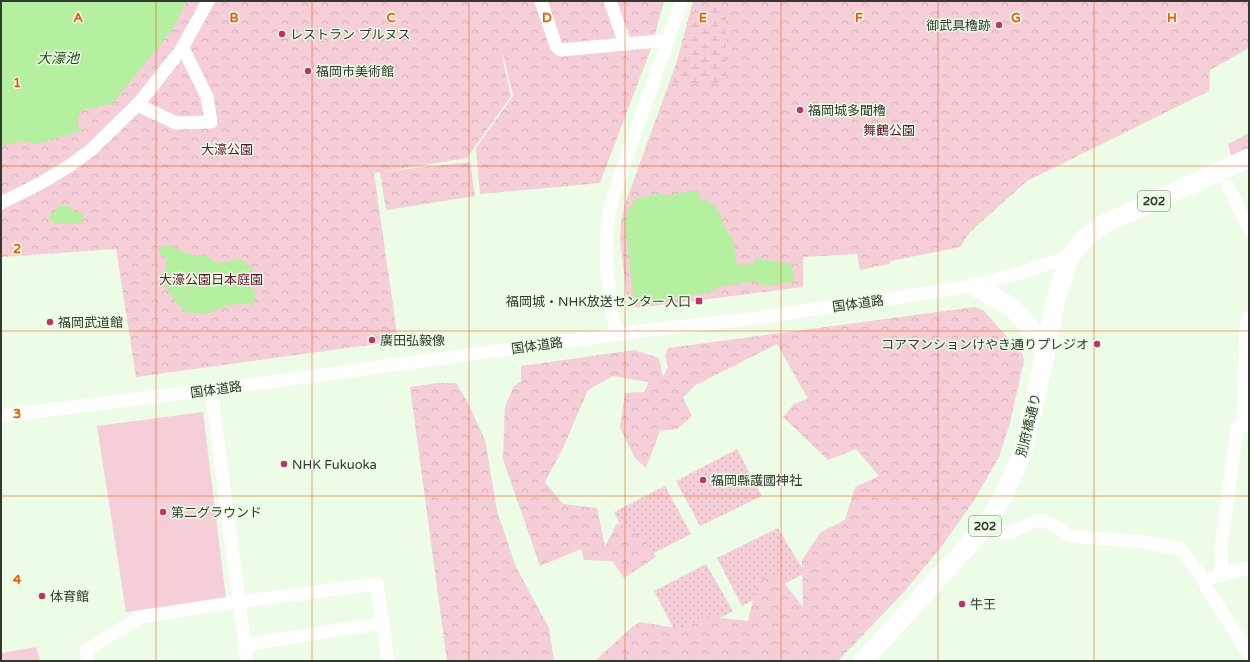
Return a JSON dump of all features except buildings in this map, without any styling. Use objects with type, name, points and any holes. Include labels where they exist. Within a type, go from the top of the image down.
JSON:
[{"type":"highway","name":"202","points":[[1069,257],[1086,237],[1106,223],[1249,158]]},
{"type":"highway","name":"別府橋通り","points":[[863,661],[985,527],[1005,492],[1022,454],[1045,356],[1056,299],[1069,257]]},
{"type":"highway","points":[[974,286],[1009,306],[1027,323],[1038,339],[1045,356]]},
{"type":"street","points":[[1,203],[41,183],[69,166],[90,150],[139,103],[181,50],[208,1]]},
{"type":"street","points":[[541,1],[556,46],[561,50],[669,40]]},
{"type":"street","points":[[610,1],[625,44]]},
{"type":"street","points":[[616,334],[611,309],[608,280],[607,228],[611,206],[631,145],[669,40],[681,1]]},
{"type":"street","points":[[142,107],[176,123],[212,122],[207,98],[186,52]]},
{"type":"street","points":[[1228,186],[1249,228]]},
{"type":"street","name":"国体道路","points":[[1,416],[211,390],[616,334],[749,319],[974,286],[1020,274],[1069,257]]},
{"type":"street","points":[[1221,576],[1222,539],[1237,429],[1246,424],[1246,326],[1249,317]]},
{"type":"street","points":[[211,390],[246,661]]},
{"type":"street","points":[[985,527],[1010,533],[1035,521],[1044,521],[1053,525],[1069,536],[1144,542],[1180,549],[1204,580],[1208,589],[1249,654]]},
{"type":"street","points":[[1204,580],[1249,568]]},
{"type":"street","points":[[89,661],[86,652],[140,617],[238,602],[377,584],[388,661]]},
{"type":"street","points":[[244,645],[383,623]]},
{"type":"green space","name":"大濠公園","points":[[1,1],[664,1],[652,46],[600,183],[480,194],[476,148],[513,96],[503,55],[511,96],[467,158],[381,172],[470,162],[475,196],[386,210],[380,172],[374,173],[398,341],[136,377],[116,249],[1,257]]},
{"type":"green space","name":"舞鶴公園","points":[[693,1],[1249,1],[1249,48],[1210,70],[1209,91],[1027,181],[970,232],[960,247],[891,261],[889,264],[860,270],[857,254],[803,257],[803,287],[637,308],[627,298],[620,238],[621,222],[625,204],[676,64]]},
{"type":"green space","points":[[725,6],[726,84],[673,84],[696,7]]},
{"type":"green space","points":[[1249,133],[1249,152],[1232,159],[1228,144]]},
{"type":"green space","points":[[975,307],[984,311],[1023,355],[1024,360],[1010,423],[999,457],[973,502],[941,547],[904,592],[838,661],[595,661],[632,627],[640,622],[682,629],[704,616],[748,621],[758,579],[778,575],[803,607],[802,560],[821,532],[845,520],[855,487],[879,476],[856,449],[828,460],[783,417],[794,404],[808,399],[777,344],[694,386],[683,398],[692,416],[677,429],[660,431],[646,468],[635,458],[620,428],[625,393],[644,392],[649,382],[613,376],[588,390],[563,448],[545,482],[563,504],[597,508],[605,547],[617,523],[642,537],[656,557],[624,578],[612,561],[584,560],[581,549],[540,566],[503,459],[505,407],[514,386],[521,381],[521,366],[635,350],[659,358],[663,377],[668,367],[665,356],[668,348]]},
{"type":"green space","points":[[437,383],[456,383],[467,401],[485,440],[497,511],[516,567],[549,628],[554,661],[447,661],[410,387]]},
{"type":"green space","name":"第二グラウンド","points":[[203,412],[226,598],[126,612],[97,426]]},
{"type":"green space","points":[[737,449],[762,496],[700,526],[676,481]]},
{"type":"green space","points":[[665,486],[691,534],[638,561],[614,512]]},
{"type":"green space","points":[[778,528],[805,573],[742,606],[717,558]]},
{"type":"green space","points":[[706,564],[733,611],[679,639],[654,591]]},
{"type":"green space","points":[[36,647],[40,661],[1,661],[1,653]]},
{"type":"water","name":"大濠池","points":[[1,1],[186,1],[175,26],[112,104],[82,110],[76,123],[83,130],[37,144],[21,141],[1,146]]},
{"type":"water","points":[[698,190],[700,199],[711,203],[719,211],[725,229],[733,239],[737,265],[753,264],[755,262],[755,258],[792,264],[794,282],[760,286],[760,281],[716,287],[712,292],[638,303],[633,295],[625,225],[627,213],[637,198],[663,193],[664,196]]},
{"type":"water","points":[[60,206],[67,206],[83,215],[82,223],[62,224],[49,221],[50,215]]},
{"type":"water","points":[[171,245],[188,254],[207,255],[218,263],[239,258],[252,267],[252,275],[246,279],[247,286],[256,291],[253,306],[244,303],[226,306],[206,314],[185,312],[163,285],[167,259],[160,254],[159,247]]},
{"type":"place","name":"御武具櫓跡","points":[[999,25]]},
{"type":"place","name":"レストラン プルヌス","points":[[282,34]]},
{"type":"place","name":"福岡市美術館","points":[[308,71]]},
{"type":"place","name":"福岡城多聞櫓","points":[[800,110]]},
{"type":"place","name":"福岡城・NHK放送センター入口","points":[[699,301]]},
{"type":"place","name":"福岡武道館","points":[[50,322]]},
{"type":"place","name":"廣田弘毅像","points":[[372,340]]},
{"type":"place","name":"コアマンションけやき通りプレジオ","points":[[1097,344]]},
{"type":"place","name":"NHK Fukuoka","points":[[284,464]]},
{"type":"place","name":"福岡縣護國神社","points":[[703,480]]},
{"type":"place","name":"第二グラウンド","points":[[163,512]]},
{"type":"place","name":"体育館","points":[[42,596]]},
{"type":"place","name":"牛王","points":[[962,604]]},
{"type":"park label","name":"大濠公園日本庭園","points":[[211,279]]}]
